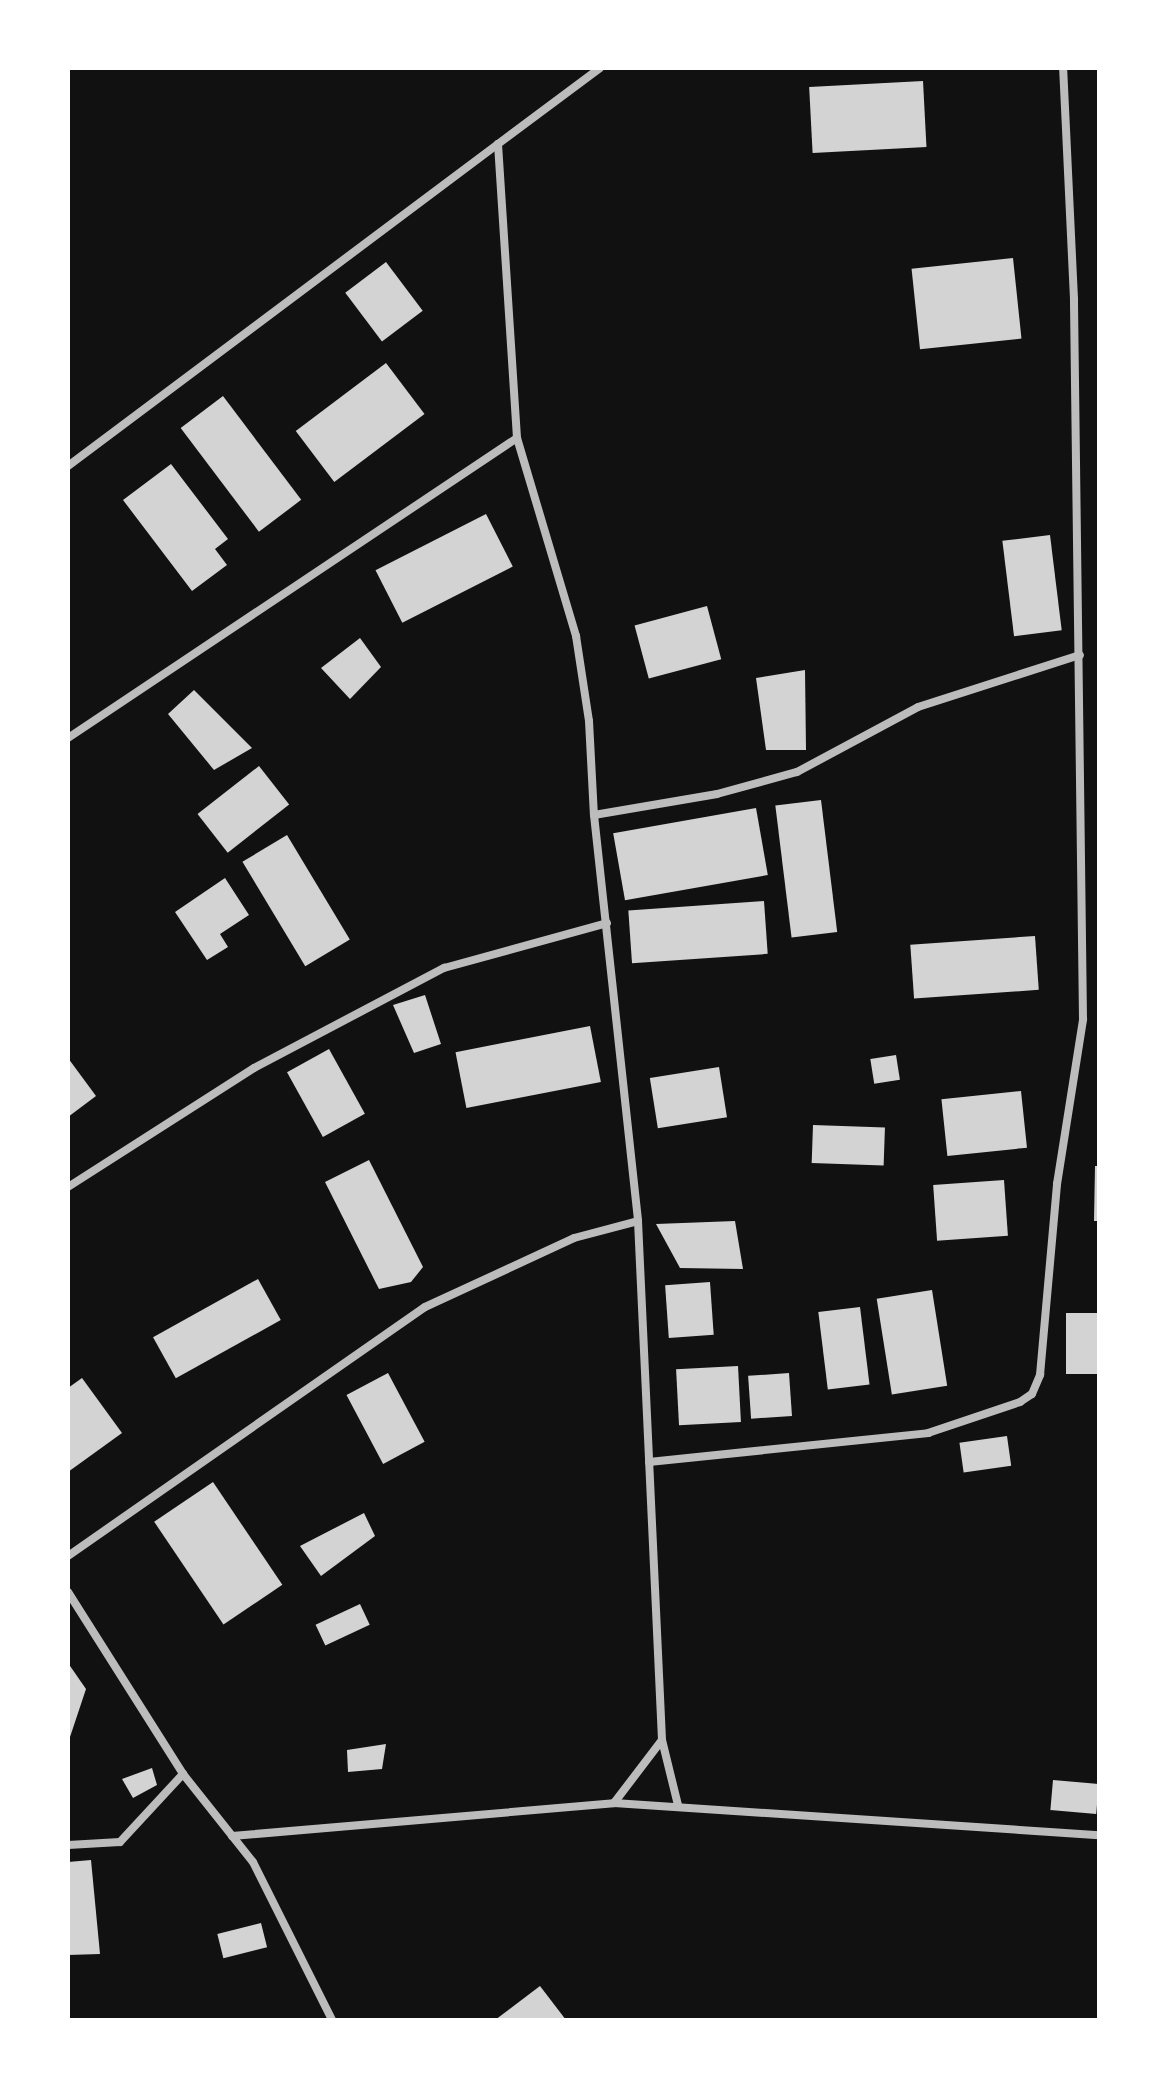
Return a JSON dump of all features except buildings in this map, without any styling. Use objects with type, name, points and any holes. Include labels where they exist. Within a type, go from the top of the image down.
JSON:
[{"type":"street","points":[[68,466],[600,68]]},
{"type":"street","points":[[649,1462],[928,1433],[1032,1394],[1045,1353],[1057,1184],[1083,1019],[1074,299],[1063,68]]},
{"type":"street","points":[[498,144],[517,438],[576,636],[589,721],[594,815],[638,1221],[662,1740],[678,1805]]},
{"type":"street","points":[[68,738],[517,438]]},
{"type":"street","points":[[594,815],[647,809],[797,772],[918,707],[1080,655]]},
{"type":"street","points":[[68,1187],[254,1068],[444,968],[607,923]]},
{"type":"street","points":[[68,1556],[425,1307],[574,1238],[638,1221]]},
{"type":"street","points":[[68,1592],[183,1774],[253,1862],[332,2020]]},
{"type":"street","points":[[614,1803],[662,1740]]},
{"type":"street","points":[[68,1845],[120,1842],[183,1774]]},
{"type":"street","points":[[232,1836],[614,1803],[1099,1835]]}]
